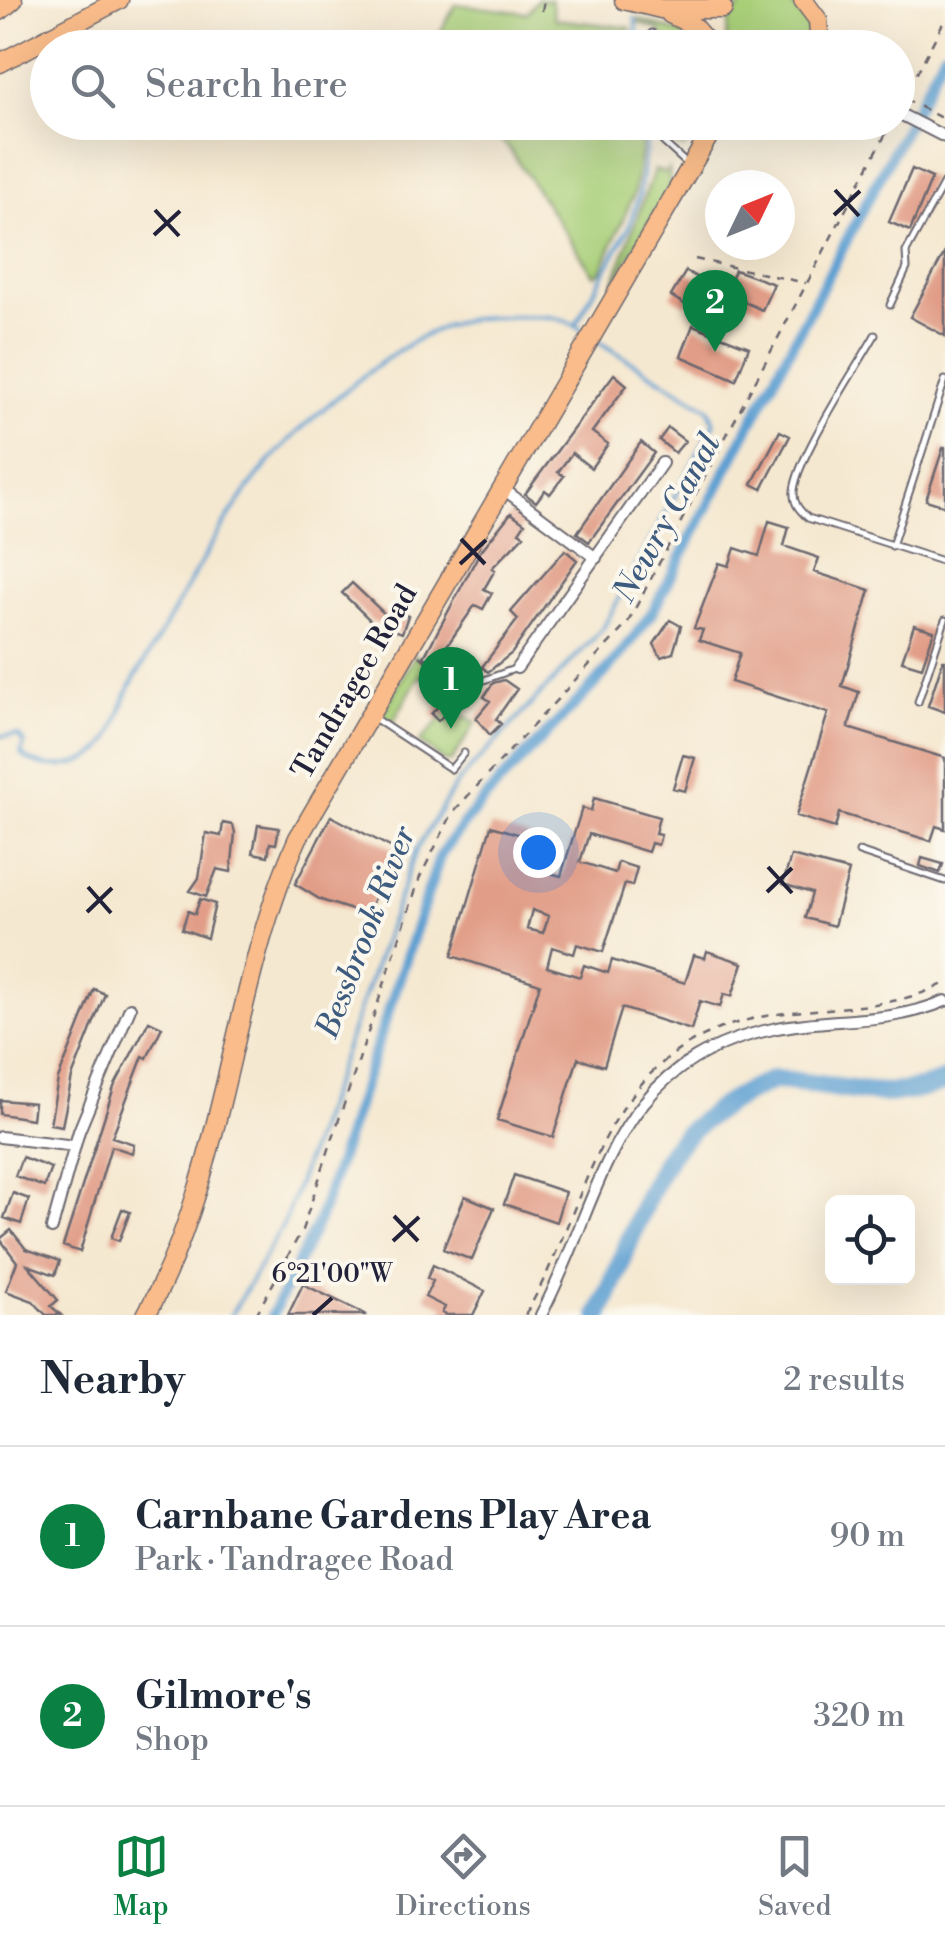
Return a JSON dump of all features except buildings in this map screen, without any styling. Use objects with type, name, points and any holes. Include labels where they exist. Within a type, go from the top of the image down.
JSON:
[{"type":"highway","points":[[0,11],[13,0]]},
{"type":"highway","points":[[63,30],[118,0]]},
{"type":"highway","points":[[624,0],[661,9],[696,30]]},
{"type":"highway","points":[[807,2],[818,30]]},
{"type":"highway","points":[[661,9],[728,4]]},
{"type":"highway","points":[[716,30],[728,4]]},
{"type":"highway","points":[[0,64],[30,48]]},
{"type":"highway","name":"Tandragee Road","points":[[146,1315],[197,1200],[262,940],[286,866],[368,714],[707,140]]},
{"type":"street","points":[[915,121],[945,137]]},
{"type":"street","points":[[517,668],[662,463]]},
{"type":"street","points":[[502,488],[596,558]]},
{"type":"street","points":[[541,1315],[608,1153],[626,1124],[666,1080],[717,1046],[746,1035],[779,1028],[888,1020],[945,1001]]},
{"type":"street","points":[[52,1228],[75,1146],[130,1008]]},
{"type":"street","points":[[0,1137],[75,1146]]},
{"type":"lane","points":[[662,140],[692,167]]},
{"type":"lane","points":[[890,305],[906,268],[906,252],[945,181]]},
{"type":"lane","points":[[876,336],[805,462],[794,496],[808,518],[945,562]]},
{"type":"lane","points":[[892,546],[945,380]]},
{"type":"lane","points":[[918,702],[945,620]]},
{"type":"lane","points":[[454,691],[517,668]]},
{"type":"lane","points":[[368,714],[451,770],[464,753]]},
{"type":"lane","points":[[859,852],[945,880]]},
{"type":"path","points":[[542,11],[544,0]]},
{"type":"path","points":[[915,77],[945,19]]},
{"type":"path","points":[[915,104],[945,120]]},
{"type":"path","points":[[256,1315],[302,1230],[420,877],[439,836],[478,782],[628,624],[883,140]]},
{"type":"path","points":[[695,260],[810,283]]},
{"type":"path","points":[[414,652],[434,668]]},
{"type":"path","points":[[526,1315],[556,1254],[596,1149],[628,1099],[660,1064],[733,1024],[805,1010],[879,1004],[945,983]]},
{"type":"green space","points":[[537,0],[551,0],[555,19],[630,30],[441,30],[456,4],[527,13]]},
{"type":"green space","points":[[747,0],[790,2],[808,24],[808,30],[727,30],[729,19]]},
{"type":"green space","points":[[639,19],[672,30],[660,30],[637,22]]},
{"type":"green space","points":[[643,140],[634,194],[601,271],[594,275],[502,141]]},
{"type":"green space","points":[[673,140],[692,140],[685,148],[676,146]]},
{"type":"green space","points":[[669,167],[670,186],[612,287],[654,170],[668,173]]},
{"type":"green space","points":[[415,655],[433,670],[427,679],[419,676],[392,724],[381,716]]},
{"type":"green space","points":[[450,709],[476,722],[452,761],[444,761],[420,742]]},
{"type":"waterway","points":[[635,18],[637,30]]},
{"type":"waterway","name":"Newry Canal","points":[[915,109],[945,52]]},
{"type":"waterway","points":[[575,326],[628,229],[639,196],[647,140]]},
{"type":"waterway","name":"Newry Canal","points":[[272,1315],[319,1220],[440,856],[491,792],[603,675],[653,611],[899,140]]},
{"type":"waterway","name":"Bessbrook River","points":[[0,736],[18,735],[24,743],[21,754],[51,766],[73,764],[103,748],[134,679],[251,485],[304,426],[395,353],[443,327],[477,318],[555,318],[588,334]]},
{"type":"waterway","name":"Bessbrook River","points":[[231,1315],[284,1223],[416,850],[457,783],[603,628],[714,424],[709,409],[596,340]]},
{"type":"waterway","points":[[599,1315],[662,1167],[682,1140],[718,1110],[773,1080],[879,1093],[922,1089],[945,1081]]},
{"type":"place","name":"Gilmore's","points":[[715,352]]},
{"type":"place","name":"Carnbane Gardens Play Area","points":[[451,729]]}]
